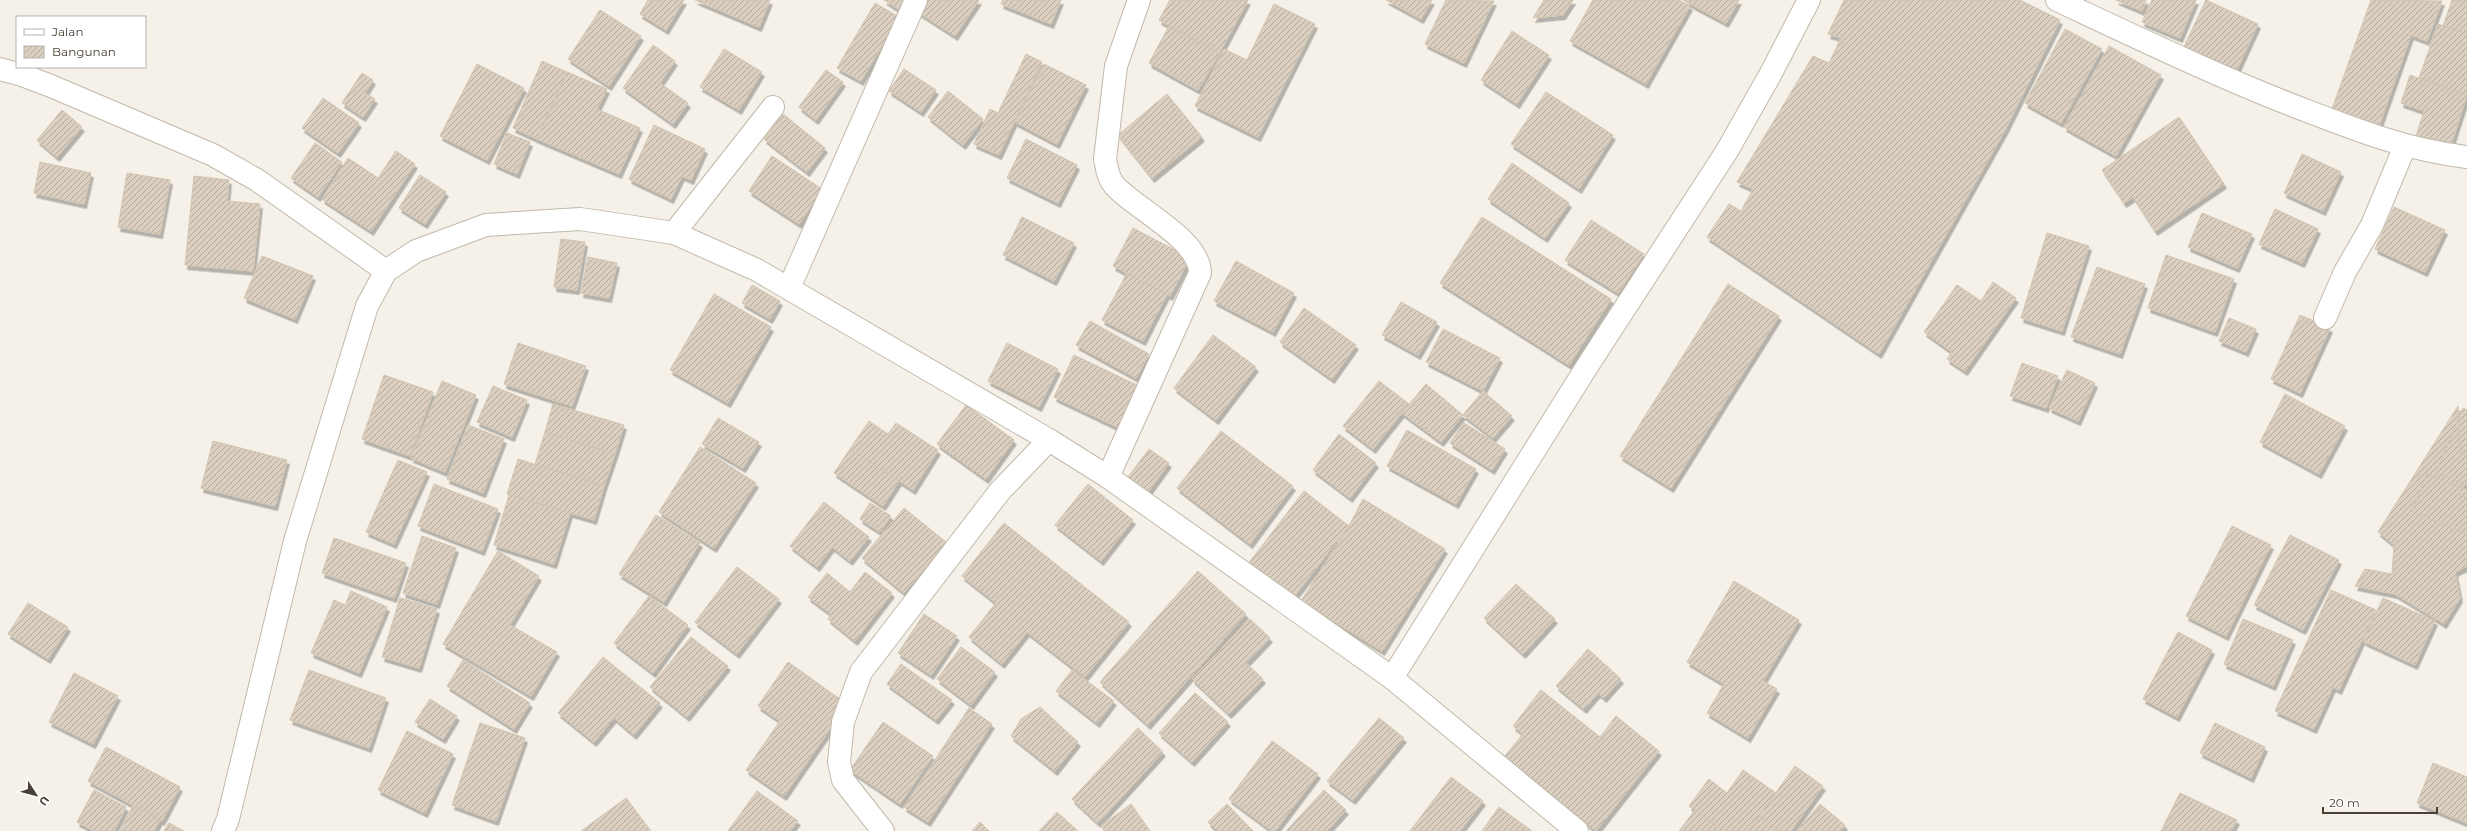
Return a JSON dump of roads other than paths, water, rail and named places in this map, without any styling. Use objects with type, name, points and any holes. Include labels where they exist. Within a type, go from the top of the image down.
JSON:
[{"type":"street","points":[[789,288],[916,0]]},
{"type":"street","points":[[1108,477],[1200,273],[1199,260],[1192,250],[1114,185],[1107,169],[1105,159],[1116,66],[1139,0]]},
{"type":"street","points":[[1392,678],[1588,365],[1727,151],[1770,75],[1809,0]]},
{"type":"street","points":[[2057,0],[2191,63],[2261,93],[2376,138],[2428,152],[2467,157]]},
{"type":"street","points":[[0,69],[22,75],[51,86],[213,155],[257,180],[386,271]]},
{"type":"street","points":[[674,233],[773,107]]},
{"type":"street","points":[[2325,318],[2345,272],[2372,225],[2405,146]]},
{"type":"street","points":[[223,831],[228,819],[295,541],[367,306],[386,271],[416,251],[486,225],[580,219],[674,233],[757,270],[1049,440],[1108,477],[1392,678],[1577,831]]},
{"type":"street","points":[[883,831],[843,780],[839,762],[843,722],[861,672],[1000,491],[1049,440]]}]
